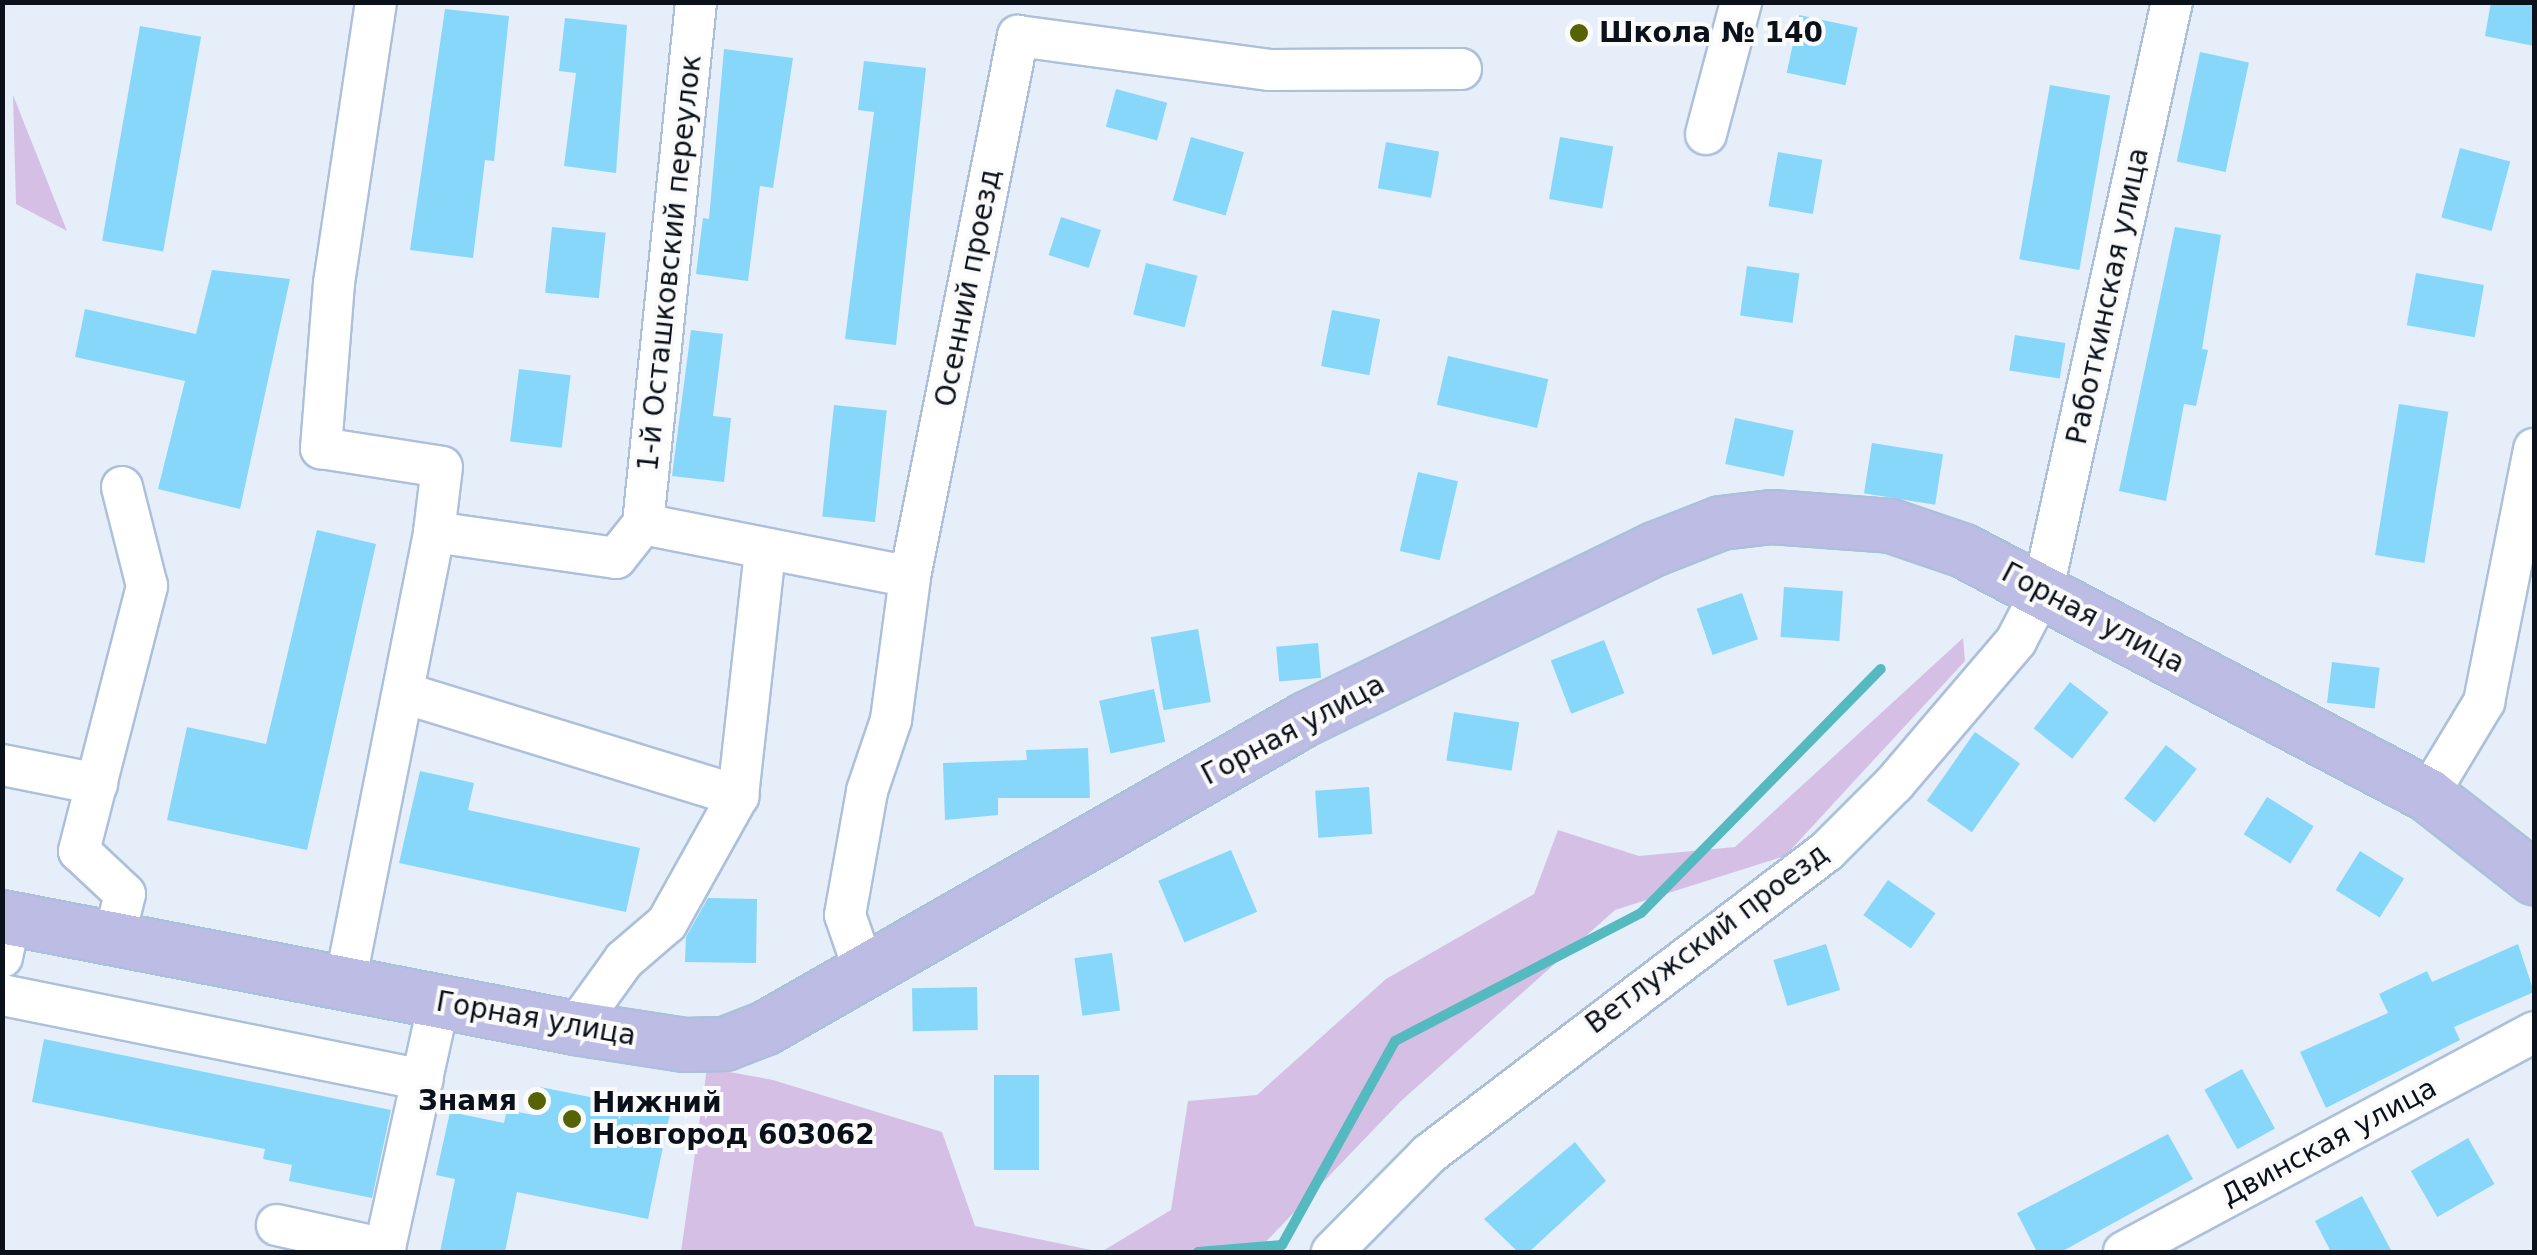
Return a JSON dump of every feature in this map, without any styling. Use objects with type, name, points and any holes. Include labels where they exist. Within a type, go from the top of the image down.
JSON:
[{"type":"main road","name":"Горная улица","points":[[5,931],[114,938],[575,1028],[686,1045],[724,1044],[865,973],[1306,719],[1721,522],[1772,516],[1891,526],[2043,589],[2428,795],[2534,878]]},
{"type":"street","points":[[345,983],[404,692],[442,467],[321,448],[334,283],[376,2]]},
{"type":"street","name":"1-й Осташковский переулок","points":[[643,524],[696,2]]},
{"type":"street","points":[[1706,134],[1741,2]]},
{"type":"street","name":"Работкинская улица","points":[[2043,589],[2172,2]]},
{"type":"street","name":"Осенний проезд","points":[[865,973],[845,916],[867,791],[894,705],[910,577],[1014,19],[1269,70],[1461,69]]},
{"type":"street","points":[[2428,795],[2484,702],[2534,449]]},
{"type":"street","points":[[114,938],[125,894],[79,851],[147,586],[122,487]]},
{"type":"street","points":[[434,532],[616,558],[643,524],[910,577]]},
{"type":"street","points":[[575,1028],[602,986],[668,922],[738,796],[766,551]]},
{"type":"street","name":"Ветлужский проезд","points":[[1332,1252],[1429,1154],[1827,851],[1894,784],[2016,641],[2043,589]]},
{"type":"street","points":[[404,692],[738,796]]},
{"type":"street","points":[[2,765],[96,784]]},
{"type":"street","points":[[2,995],[422,1080]]},
{"type":"street","points":[[277,1225],[385,1251],[439,1001]]},
{"type":"street","name":"Двинская улица","points":[[2124,1252],[2534,1032]]},
{"type":"shaded area","points":[[13,95],[67,231],[16,204]]},
{"type":"shaded area","points":[[1963,638],[1965,661],[1785,856],[1615,910],[1401,1101],[1256,1252],[1101,1252],[1171,1210],[1188,1101],[1257,1095],[1386,979],[1534,894],[1558,830],[1639,856],[1735,847]]},
{"type":"shaded area","points":[[707,1068],[773,1080],[942,1132],[975,1226],[1101,1252],[681,1252]]},
{"type":"building","points":[[2491,2],[2534,2],[2534,46],[2485,36]]},
{"type":"building","points":[[445,9],[509,16],[494,161],[485,160],[473,258],[410,250]]},
{"type":"building","points":[[1799,15],[1858,27],[1845,85],[1787,73]]},
{"type":"building","points":[[565,18],[627,25],[616,173],[564,166],[576,73],[559,71]]},
{"type":"building","points":[[140,26],[201,37],[163,251],[102,241]]},
{"type":"building","points":[[724,49],[793,58],[773,188],[760,186],[748,281],[696,274],[703,218],[709,219]]},
{"type":"building","points":[[2200,52],[2249,62],[2226,172],[2177,162]]},
{"type":"building","points":[[864,61],[926,68],[896,345],[845,339],[874,112],[858,110]]},
{"type":"building","points":[[2050,85],[2110,96],[2079,270],[2019,259]]},
{"type":"building","points":[[1116,89],[1167,103],[1157,140],[1106,127]]},
{"type":"building","points":[[1191,137],[1244,152],[1226,216],[1173,200]]},
{"type":"building","points":[[1560,137],[1613,146],[1602,208],[1549,199]]},
{"type":"building","points":[[1386,142],[1439,151],[1431,198],[1378,188]]},
{"type":"building","points":[[2460,148],[2510,161],[2492,231],[2441,218]]},
{"type":"building","points":[[1778,152],[1822,160],[1813,214],[1768,206]]},
{"type":"building","points":[[1061,217],[1101,230],[1089,268],[1049,255]]},
{"type":"building","points":[[552,227],[606,233],[599,298],[545,293]]},
{"type":"building","points":[[2175,227],[2221,235],[2202,349],[2208,350],[2196,406],[2184,404],[2166,501],[2119,491]]},
{"type":"building","points":[[1146,263],[1197,276],[1185,327],[1133,314]]},
{"type":"building","points":[[1747,266],[1799,273],[1793,323],[1740,316]]},
{"type":"building","points":[[212,270],[290,279],[240,509],[158,489],[185,381],[75,357],[85,309],[196,334]]},
{"type":"building","points":[[2416,273],[2484,285],[2475,337],[2407,325]]},
{"type":"building","points":[[1332,310],[1380,319],[1369,375],[1321,366]]},
{"type":"building","points":[[691,330],[723,334],[713,416],[731,418],[724,482],[672,476]]},
{"type":"building","points":[[2015,335],[2065,343],[2060,379],[2009,371]]},
{"type":"building","points":[[1448,356],[1548,379],[1537,428],[1437,405]]},
{"type":"building","points":[[519,369],[571,375],[562,448],[510,441]]},
{"type":"building","points":[[2399,404],[2448,412],[2424,563],[2375,555]]},
{"type":"building","points":[[834,405],[887,411],[875,522],[822,516]]},
{"type":"building","points":[[1735,418],[1794,430],[1784,476],[1725,464]]},
{"type":"building","points":[[1872,443],[1943,454],[1935,505],[1864,493]]},
{"type":"building","points":[[1418,472],[1458,481],[1440,560],[1400,551]]},
{"type":"building","points":[[317,530],[376,544],[307,850],[167,820],[187,727],[266,744]]},
{"type":"building","points":[[1784,587],[1843,591],[1839,641],[1781,637]]},
{"type":"building","points":[[1742,593],[1758,639],[1713,655],[1697,609]]},
{"type":"building","points":[[1198,629],[1211,702],[1164,710],[1151,637]]},
{"type":"building","points":[[1604,640],[1624,693],[1571,714],[1551,660]]},
{"type":"building","points":[[1318,643],[1321,678],[1279,682],[1276,647]]},
{"type":"building","points":[[2332,662],[2380,668],[2375,709],[2327,703]]},
{"type":"building","points":[[2070,682],[2109,712],[2072,759],[2034,728]]},
{"type":"building","points":[[1154,689],[1165,742],[1110,753],[1099,701]]},
{"type":"building","points":[[1454,712],[1519,722],[1512,771],[1446,760]]},
{"type":"building","points":[[1975,732],[2020,764],[1972,832],[1927,801]]},
{"type":"building","points":[[2166,745],[2197,769],[2155,823],[2124,799]]},
{"type":"building","points":[[1088,748],[1090,798],[998,798],[998,815],[945,820],[943,763],[1027,760],[1026,750]]},
{"type":"building","points":[[420,771],[474,783],[468,810],[640,848],[626,912],[399,863]]},
{"type":"building","points":[[1369,787],[1372,834],[1318,838],[1315,791]]},
{"type":"building","points":[[2267,797],[2314,826],[2290,863],[2244,834]]},
{"type":"building","points":[[1231,850],[1257,912],[1184,943],[1158,881]]},
{"type":"building","points":[[2360,851],[2404,879],[2380,918],[2336,890]]},
{"type":"building","points":[[1888,880],[1936,913],[1911,948],[1863,915]]},
{"type":"building","points":[[708,898],[757,899],[756,963],[685,962],[686,937]]},
{"type":"building","points":[[1826,944],[1840,990],[1787,1006],[1773,960]]},
{"type":"building","points":[[2518,944],[2534,992],[2454,1027],[2460,1040],[2326,1108],[2300,1052],[2388,1013],[2379,994],[2427,971],[2432,982]]},
{"type":"building","points":[[1112,953],[1120,1010],[1082,1016],[1074,958]]},
{"type":"building","points":[[977,987],[978,1030],[913,1031],[912,988]]},
{"type":"building","points":[[44,1039],[391,1110],[372,1198],[289,1181],[292,1165],[263,1159],[265,1149],[32,1102]]},
{"type":"building","points":[[2242,1069],[2275,1128],[2237,1149],[2204,1090]]},
{"type":"building","points":[[994,1075],[1039,1075],[1039,1170],[994,1170]]},
{"type":"building","points":[[540,1087],[670,1113],[648,1219],[517,1192],[505,1252],[440,1252],[455,1179],[436,1175],[450,1112],[504,1123],[507,1110],[534,1115]]},
{"type":"building","points":[[2168,1134],[2193,1179],[2061,1252],[2037,1252],[2017,1213]]},
{"type":"building","points":[[2468,1138],[2494,1184],[2437,1217],[2411,1171]]},
{"type":"building","points":[[1575,1142],[1606,1181],[1529,1252],[1518,1252],[1484,1219]]},
{"type":"building","points":[[2362,1196],[2392,1252],[2331,1252],[2315,1221]]},
{"type":"waterway","points":[[1198,1252],[1282,1245],[1395,1041],[1641,913],[1881,669]]},
{"type":"place","name":"Школа № 140","points":[[1579,33]]},
{"type":"place","name":"Знамя","points":[[537,1101]]},
{"type":"place","name":"Нижний Новгород 603062","points":[[572,1119]]}]
